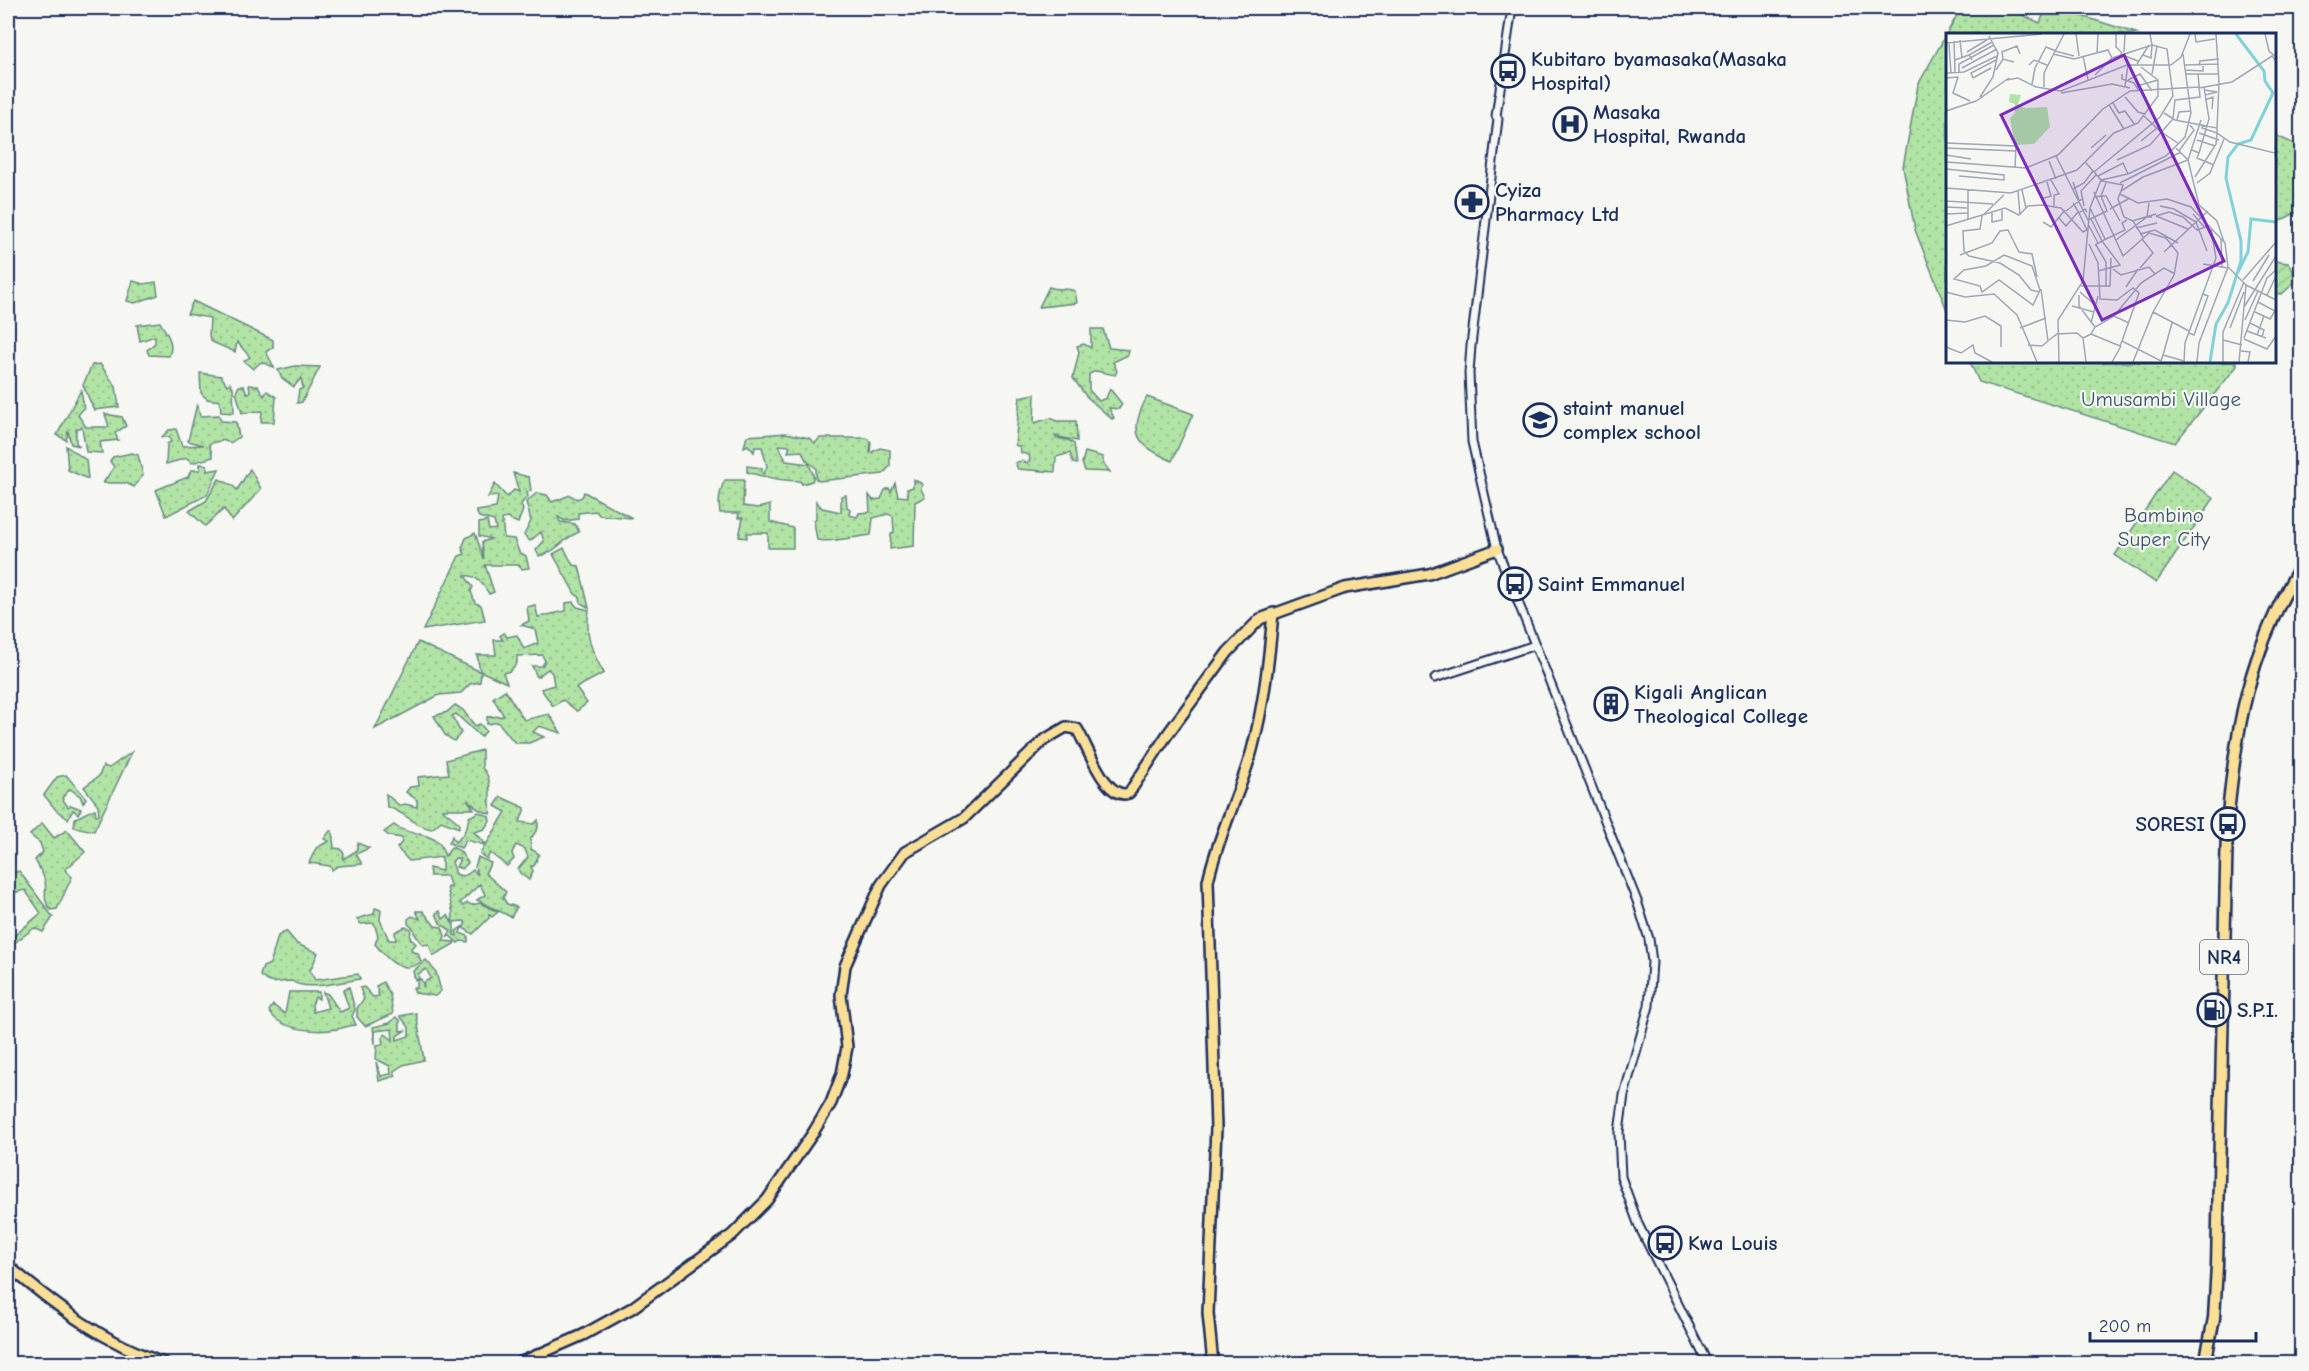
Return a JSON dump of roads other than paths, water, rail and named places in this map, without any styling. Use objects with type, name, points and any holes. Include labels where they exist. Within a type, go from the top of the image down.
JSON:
[{"type":"highway","name":"NR4","points":[[2205,1364],[2214,1318],[2217,1266],[2227,827],[2232,757],[2252,669],[2275,612],[2301,564]]},
{"type":"main road","points":[[517,1364],[583,1335],[632,1308],[732,1235],[767,1200],[831,1103],[842,1074],[847,1047],[841,995],[845,966],[871,903],[905,852],[964,818],[1044,740],[1066,727],[1077,729],[1094,762],[1114,791],[1125,795],[1129,793],[1167,735],[1228,652],[1251,626],[1273,613],[1352,586],[1442,571],[1497,549]]},
{"type":"main road","points":[[1214,1364],[1208,1313],[1216,1128],[1209,881],[1218,843],[1252,748],[1265,695],[1273,613]]},
{"type":"main road","points":[[8,1266],[62,1311],[127,1350],[166,1364]]},
{"type":"street","points":[[1512,8],[1496,116],[1498,119],[1469,373],[1472,442],[1497,549],[1637,901],[1649,939],[1652,962],[1649,1006],[1624,1095],[1619,1132],[1621,1177],[1639,1226],[1708,1364]]},
{"type":"street","points":[[1435,678],[1535,645]]},
{"type":"place","name":"Kubitaro byamasaka(Masaka Hospital)","points":[[1508,71]]},
{"type":"place","name":"Masaka Hospital, Rwanda","points":[[1570,124]]},
{"type":"place","name":"Cyiza Pharmacy Ltd","points":[[1472,202]]},
{"type":"place","name":"staint manuel complex school","points":[[1540,420]]},
{"type":"place","name":"Saint Emmanuel","points":[[1515,584]]},
{"type":"place","name":"Kigali Anglican Theological College","points":[[1611,704]]},
{"type":"place","name":"SORESI","points":[[2228,824]]},
{"type":"place","name":"S.P.I.","points":[[2214,1010]]},
{"type":"place","name":"Kwa Louis","points":[[1665,1243]]},
{"type":"park label","name":"Umusambi Village","points":[[2161,399]]},
{"type":"park label","name":"Bambino Super City","points":[[2164,527]]}]
